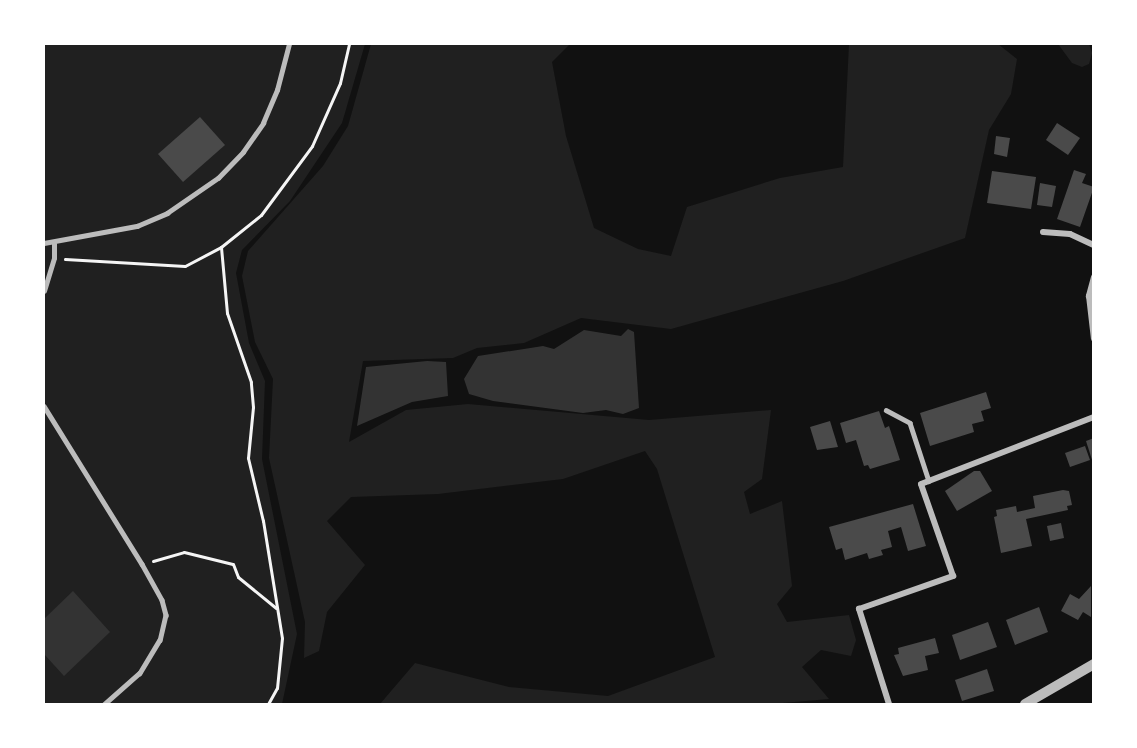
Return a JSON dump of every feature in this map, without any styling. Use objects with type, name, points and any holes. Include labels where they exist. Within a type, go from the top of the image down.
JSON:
[{"type":"street","points":[[1043,232],[1070,234],[1094,245]]},
{"type":"street","points":[[1094,277],[1089,296],[1094,339]]},
{"type":"street","points":[[889,705],[859,609],[953,576],[921,484],[1094,417]]},
{"type":"street","points":[[1025,705],[1094,664]]},
{"type":"lane","points":[[44,243],[54,244],[137,226],[184,203],[218,178],[243,152],[263,123],[277,90],[289,44]]},
{"type":"lane","points":[[44,291],[54,258],[54,244]]},
{"type":"lane","points":[[44,406],[142,564],[162,600],[166,615],[160,640],[140,673],[105,705]]},
{"type":"lane","points":[[886,410],[910,423],[929,481]]},
{"type":"path","points":[[54,258],[184,266],[220,247],[261,214],[312,146],[340,82],[348,44]]},
{"type":"path","points":[[220,247],[227,313],[251,382],[254,407],[248,458],[264,521],[282,638],[277,688],[268,705]]},
{"type":"path","points":[[152,561],[184,552],[233,564],[238,577],[278,609]]},
{"type":"shaded area","points":[[44,44],[365,44],[342,123],[290,201],[242,250],[236,273],[249,343],[265,381],[262,459],[297,634],[282,704],[44,704]]},
{"type":"shaded area","points":[[371,44],[570,44],[552,62],[566,136],[594,228],[638,249],[671,256],[687,207],[780,178],[843,167],[849,44],[998,44],[1017,59],[1011,94],[989,130],[965,238],[843,281],[671,329],[581,318],[524,343],[477,348],[453,358],[363,361],[349,442],[406,410],[468,404],[649,420],[771,410],[762,479],[744,492],[750,514],[782,501],[792,586],[777,604],[787,622],[849,615],[856,640],[851,656],[821,650],[802,667],[829,699],[771,704],[380,704],[415,663],[509,687],[608,696],[715,657],[657,469],[645,451],[563,479],[438,494],[351,497],[327,521],[365,565],[327,612],[319,651],[304,658],[305,622],[269,458],[273,379],[255,342],[242,276],[248,251],[323,166],[348,126]]},
{"type":"shaded area","points":[[1058,44],[1089,44],[1092,53],[1089,64],[1082,67],[1072,63]]},
{"type":"shaded area","points":[[628,329],[634,332],[639,408],[623,414],[606,410],[583,413],[493,401],[469,394],[464,379],[478,356],[543,346],[554,349],[584,330],[621,336]]},
{"type":"shaded area","points":[[427,361],[446,362],[448,396],[412,402],[357,426],[366,367]]},
{"type":"shaded area","points":[[73,591],[110,632],[64,676],[44,654],[44,619]]},
{"type":"building","points":[[200,117],[225,145],[183,182],[158,154]]},
{"type":"building","points":[[1057,123],[1080,138],[1068,155],[1046,140]]},
{"type":"building","points":[[996,136],[1010,138],[1007,157],[994,154]]},
{"type":"building","points":[[1074,170],[1086,174],[1082,183],[1094,187],[1080,227],[1057,219]]},
{"type":"building","points":[[992,171],[1036,177],[1031,209],[987,203]]},
{"type":"building","points":[[1040,183],[1056,186],[1052,207],[1037,205]]},
{"type":"building","points":[[986,392],[991,408],[981,411],[984,421],[972,424],[974,432],[930,446],[920,413]]},
{"type":"building","points":[[879,411],[885,428],[889,426],[900,460],[870,469],[868,465],[864,466],[856,440],[846,443],[840,423]]},
{"type":"building","points":[[830,421],[838,447],[817,450],[810,427]]},
{"type":"building","points":[[1094,438],[1094,463],[1093,463],[1086,441]]},
{"type":"building","points":[[1085,446],[1090,460],[1070,467],[1065,453]]},
{"type":"building","points":[[974,471],[980,471],[992,491],[957,511],[945,491]]},
{"type":"building","points":[[1063,490],[1069,491],[1072,505],[1067,506],[1068,510],[1026,519],[1032,546],[1001,553],[994,517],[997,516],[996,510],[1016,506],[1017,512],[1035,508],[1033,496]]},
{"type":"building","points":[[913,504],[926,546],[908,551],[901,527],[888,531],[892,547],[881,550],[883,555],[869,559],[867,553],[845,560],[842,548],[836,550],[829,527]]},
{"type":"building","points":[[1061,523],[1064,538],[1050,541],[1047,526]]},
{"type":"building","points":[[1091,586],[1091,617],[1083,612],[1078,620],[1061,611],[1070,594],[1079,599]]},
{"type":"building","points":[[1039,607],[1048,632],[1015,645],[1006,620]]},
{"type":"building","points":[[988,622],[997,647],[960,660],[952,635]]},
{"type":"building","points":[[935,638],[939,653],[925,656],[928,670],[903,676],[894,655],[899,654],[898,648]]},
{"type":"building","points":[[987,669],[994,691],[962,701],[955,680]]}]
